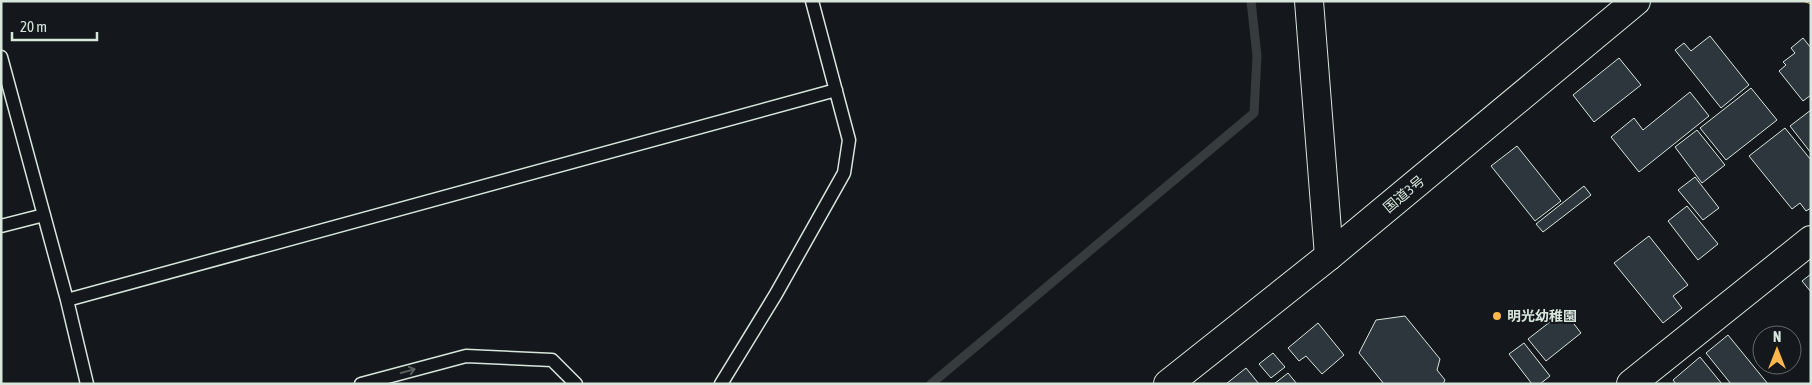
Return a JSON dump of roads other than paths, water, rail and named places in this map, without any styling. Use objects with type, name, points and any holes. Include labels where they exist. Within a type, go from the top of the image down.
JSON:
[{"type":"main road","points":[[1309,1],[1329,256]]},
{"type":"main road","name":"国道3号","points":[[1168,384],[1329,256],[1636,1]]},
{"type":"main road","points":[[1631,384],[1811,240]]},
{"type":"lane","points":[[721,384],[776,294],[844,173],[849,140],[812,1]]},
{"type":"lane","points":[[1,57],[67,300],[87,384]]},
{"type":"lane","points":[[67,300],[836,90]]},
{"type":"lane","points":[[1,226],[44,215]]},
{"type":"lane","points":[[361,384],[466,356],[552,360],[576,384]]},
{"type":"waterway","points":[[931,384],[1254,113],[1257,56],[1251,1]]},
{"type":"place","name":"明光幼稚園","points":[[1497,316]]}]
